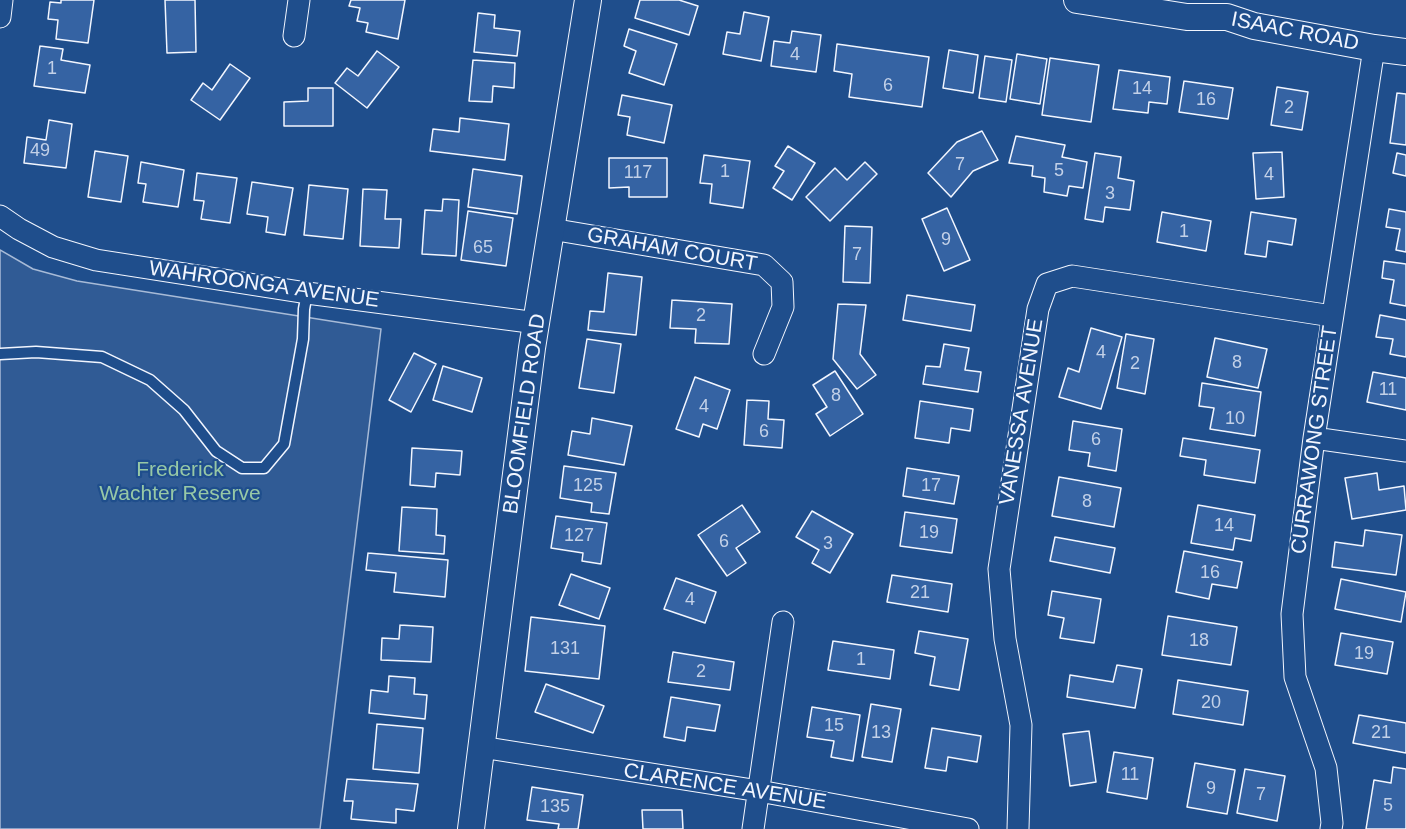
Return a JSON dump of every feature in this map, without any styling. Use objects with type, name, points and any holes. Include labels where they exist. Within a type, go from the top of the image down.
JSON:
[{"type":"street","points":[[0,17],[2,0]]},
{"type":"street","points":[[294,36],[299,0]]},
{"type":"street","name":"BLOOMFIELD ROAD","points":[[471,829],[529,371],[588,0]]},
{"type":"street","name":"ISAAC ROAD","points":[[1077,0],[1187,17],[1229,9],[1254,26],[1406,52]]},
{"type":"street","name":"CURRAWONG STREET","points":[[1331,829],[1326,768],[1295,676],[1292,614],[1314,438],[1374,48]]},
{"type":"street","name":"WAHROONGA AVENUE","points":[[0,216],[53,247],[96,260],[307,293],[537,323]]},
{"type":"street","name":"GRAHAM COURT","points":[[551,229],[764,265],[782,282],[783,307],[764,354]]},
{"type":"street","name":"VANESSA AVENUE","points":[[1018,829],[1021,725],[1005,639],[999,569],[1038,309],[1047,284],[1072,276],[1332,315]]},
{"type":"street","points":[[1314,438],[1406,451]]},
{"type":"street","points":[[753,829],[783,622]]},
{"type":"street","name":"CLARENCE AVENUE","points":[[481,747],[759,791],[968,829]]},
{"type":"lane","points":[[0,354],[36,352],[102,357],[150,380],[184,410],[216,452],[242,468],[264,468],[284,444],[303,339],[307,293]]},
{"type":"shaded area","name":"Frederick Wachter Reserve","points":[[0,250],[33,269],[77,281],[381,329],[320,829],[0,829]]},
{"type":"building","points":[[61,0],[94,0],[88,43],[56,39],[58,20],[48,19],[50,2],[61,3]]},
{"type":"building","points":[[165,0],[195,0],[196,52],[167,53]]},
{"type":"building","points":[[351,0],[405,0],[398,39],[366,32],[368,23],[357,21],[360,8],[349,6]]},
{"type":"building","points":[[640,0],[679,0],[698,6],[689,35],[635,18]]},
{"type":"building","points":[[744,12],[769,17],[761,61],[723,54],[727,32],[740,34]]},
{"type":"building","points":[[478,13],[495,15],[494,28],[520,31],[517,56],[474,52]]},
{"type":"building","points":[[629,29],[677,44],[664,85],[629,73],[636,51],[624,46]]},
{"type":"building","points":[[792,31],[821,35],[816,72],[771,66],[774,41],[790,43]]},
{"type":"building","points":[[837,44],[929,57],[922,107],[849,97],[852,74],[834,71]]},
{"type":"building","points":[[40,46],[63,49],[61,60],[90,65],[85,93],[34,86]]},
{"type":"building","points":[[949,50],[978,55],[973,93],[943,88]]},
{"type":"building","points":[[377,51],[399,67],[367,108],[335,83],[347,68],[358,76]]},
{"type":"building","points":[[1017,54],[1047,59],[1040,104],[1010,99]]},
{"type":"building","points":[[985,56],[1012,60],[1006,102],[979,98]]},
{"type":"building","points":[[1050,58],[1099,65],[1091,122],[1042,115]]},
{"type":"building","points":[[473,60],[515,63],[514,88],[493,86],[492,102],[469,101]]},
{"type":"building","points":[[230,64],[250,78],[220,120],[191,100],[203,83],[212,90]]},
{"type":"building","points":[[1119,70],[1170,77],[1167,104],[1149,102],[1148,113],[1113,109]]},
{"type":"building","points":[[1184,81],[1233,88],[1228,119],[1179,112]]},
{"type":"building","points":[[1277,87],[1308,92],[1302,130],[1271,125]]},
{"type":"building","points":[[308,88],[333,88],[333,126],[284,126],[284,102],[308,101]]},
{"type":"building","points":[[1397,93],[1406,94],[1406,145],[1390,143]]},
{"type":"building","points":[[622,95],[672,105],[664,143],[627,135],[630,117],[618,115]]},
{"type":"building","points":[[460,118],[509,124],[505,160],[430,151],[433,129],[459,132]]},
{"type":"building","points":[[49,120],[72,124],[66,168],[24,163],[27,137],[46,140]]},
{"type":"building","points":[[982,131],[998,160],[973,171],[951,197],[928,173],[957,142]]},
{"type":"building","points":[[1016,136],[1065,145],[1062,157],[1087,162],[1083,188],[1069,186],[1067,196],[1044,192],[1045,178],[1032,176],[1033,166],[1009,163]]},
{"type":"building","points":[[788,146],[815,163],[792,200],[773,188],[784,171],[775,166]]},
{"type":"building","points":[[95,151],[128,156],[121,202],[88,197]]},
{"type":"building","points":[[1282,152],[1284,197],[1256,199],[1253,153]]},
{"type":"building","points":[[1095,153],[1121,157],[1118,178],[1134,181],[1130,210],[1105,207],[1103,222],[1085,219]]},
{"type":"building","points":[[1397,153],[1406,155],[1406,176],[1393,173]]},
{"type":"building","points":[[704,155],[750,161],[743,208],[710,203],[712,184],[700,183]]},
{"type":"building","points":[[609,158],[667,158],[667,197],[629,197],[629,187],[609,188]]},
{"type":"building","points":[[141,162],[184,170],[178,207],[143,202],[146,184],[138,183]]},
{"type":"building","points":[[865,162],[877,174],[830,221],[806,197],[835,168],[847,180]]},
{"type":"building","points":[[473,169],[522,176],[517,214],[468,207]]},
{"type":"building","points":[[197,173],[237,178],[230,223],[201,219],[204,201],[194,200]]},
{"type":"building","points":[[252,182],[293,188],[285,235],[266,232],[268,217],[247,214]]},
{"type":"building","points":[[309,185],[348,189],[343,239],[304,235]]},
{"type":"building","points":[[363,189],[387,190],[385,219],[401,219],[399,248],[360,246]]},
{"type":"building","points":[[443,199],[459,200],[456,256],[422,254],[425,210],[442,211]]},
{"type":"building","points":[[947,208],[970,260],[944,271],[922,219]]},
{"type":"building","points":[[1389,209],[1406,212],[1406,252],[1396,250],[1400,229],[1386,227]]},
{"type":"building","points":[[468,211],[513,218],[506,266],[461,260]]},
{"type":"building","points":[[1162,212],[1211,221],[1206,251],[1157,242]]},
{"type":"building","points":[[1251,212],[1296,219],[1292,245],[1268,241],[1266,257],[1245,254]]},
{"type":"building","points":[[845,226],[872,227],[870,283],[843,282]]},
{"type":"building","points":[[1384,261],[1406,264],[1406,306],[1390,303],[1394,280],[1382,278]]},
{"type":"building","points":[[608,273],[642,277],[636,335],[588,330],[590,311],[604,312]]},
{"type":"building","points":[[907,295],[975,305],[971,331],[903,320]]},
{"type":"building","points":[[672,300],[732,304],[729,344],[695,343],[696,329],[670,328]]},
{"type":"building","points":[[838,304],[866,305],[860,354],[876,375],[857,389],[833,359]]},
{"type":"building","points":[[1380,315],[1406,320],[1406,357],[1390,354],[1393,339],[1376,337]]},
{"type":"building","points":[[1091,328],[1122,337],[1101,409],[1059,397],[1068,368],[1079,372]]},
{"type":"building","points":[[1126,334],[1154,339],[1145,394],[1117,388]]},
{"type":"building","points":[[1215,338],[1267,349],[1258,388],[1207,377]]},
{"type":"building","points":[[587,339],[621,344],[614,393],[579,388]]},
{"type":"building","points":[[944,344],[969,348],[965,370],[981,372],[978,392],[923,384],[926,366],[940,367]]},
{"type":"building","points":[[414,353],[436,364],[411,412],[389,400]]},
{"type":"building","points":[[443,366],[482,378],[472,412],[433,400]]},
{"type":"building","points":[[835,371],[863,414],[830,436],[816,414],[827,407],[813,385]]},
{"type":"building","points":[[1373,372],[1406,378],[1406,410],[1367,402]]},
{"type":"building","points":[[695,377],[730,390],[717,429],[703,424],[699,437],[676,429]]},
{"type":"building","points":[[1202,383],[1261,392],[1255,436],[1210,429],[1214,408],[1199,406]]},
{"type":"building","points":[[747,400],[769,401],[768,419],[784,420],[782,448],[744,445]]},
{"type":"building","points":[[920,401],[973,409],[970,431],[951,428],[949,443],[915,438]]},
{"type":"building","points":[[592,418],[632,426],[624,465],[568,455],[572,431],[590,434]]},
{"type":"building","points":[[1073,421],[1122,429],[1116,471],[1088,466],[1090,453],[1069,450]]},
{"type":"building","points":[[1183,438],[1260,450],[1255,483],[1204,475],[1206,460],[1180,456]]},
{"type":"building","points":[[412,448],[462,451],[460,475],[436,473],[435,487],[410,485]]},
{"type":"building","points":[[564,466],[616,473],[609,514],[591,512],[592,503],[560,498]]},
{"type":"building","points":[[907,468],[959,476],[954,504],[903,496]]},
{"type":"building","points":[[1377,473],[1379,490],[1404,486],[1406,510],[1352,519],[1345,478]]},
{"type":"building","points":[[1059,477],[1121,488],[1114,527],[1052,516]]},
{"type":"building","points":[[742,505],[760,532],[736,548],[746,563],[727,576],[698,535]]},
{"type":"building","points":[[1198,505],[1255,515],[1251,541],[1235,538],[1233,550],[1191,543]]},
{"type":"building","points":[[402,507],[437,509],[436,535],[445,536],[444,554],[399,551]]},
{"type":"building","points":[[812,511],[853,534],[830,573],[812,563],[819,550],[796,537]]},
{"type":"building","points":[[905,512],[957,519],[952,553],[900,546]]},
{"type":"building","points":[[556,516],[607,523],[601,564],[582,561],[583,553],[551,548]]},
{"type":"building","points":[[1365,530],[1402,535],[1396,575],[1332,567],[1335,542],[1363,546]]},
{"type":"building","points":[[1055,537],[1115,548],[1110,573],[1050,561]]},
{"type":"building","points":[[1184,551],[1242,562],[1237,588],[1212,584],[1209,599],[1176,592]]},
{"type":"building","points":[[368,553],[448,560],[445,597],[394,592],[396,573],[366,570]]},
{"type":"building","points":[[571,574],[610,588],[599,619],[559,605]]},
{"type":"building","points":[[892,575],[952,584],[948,612],[887,602]]},
{"type":"building","points":[[676,578],[716,592],[705,623],[664,609]]},
{"type":"building","points":[[1341,579],[1406,592],[1401,622],[1335,609]]},
{"type":"building","points":[[1052,591],[1101,599],[1094,643],[1060,638],[1064,618],[1048,615]]},
{"type":"building","points":[[1168,616],[1237,627],[1231,665],[1162,655]]},
{"type":"building","points":[[531,617],[605,626],[599,679],[525,671]]},
{"type":"building","points":[[400,625],[433,627],[431,662],[381,660],[382,638],[399,639]]},
{"type":"building","points":[[919,631],[968,639],[959,690],[930,685],[935,657],[915,653]]},
{"type":"building","points":[[1341,633],[1393,642],[1387,674],[1335,665]]},
{"type":"building","points":[[833,641],[894,650],[890,679],[828,670]]},
{"type":"building","points":[[673,652],[734,662],[730,690],[668,682]]},
{"type":"building","points":[[1117,665],[1142,669],[1135,708],[1067,697],[1070,675],[1113,682]]},
{"type":"building","points":[[389,676],[415,678],[414,694],[427,695],[425,719],[369,713],[371,690],[388,692]]},
{"type":"building","points":[[1178,680],[1248,691],[1243,725],[1173,714]]},
{"type":"building","points":[[546,684],[604,706],[593,733],[535,712]]},
{"type":"building","points":[[671,697],[720,705],[715,731],[687,727],[685,741],[664,737]]},
{"type":"building","points":[[871,704],[901,709],[892,762],[862,757]]},
{"type":"building","points":[[812,707],[860,715],[853,761],[831,757],[834,741],[807,737]]},
{"type":"building","points":[[1359,715],[1406,723],[1406,753],[1353,743]]},
{"type":"building","points":[[377,724],[423,728],[419,773],[373,769]]},
{"type":"building","points":[[932,728],[981,736],[977,762],[948,757],[946,771],[925,768]]},
{"type":"building","points":[[1089,731],[1096,782],[1070,786],[1063,734]]},
{"type":"building","points":[[1114,752],[1153,758],[1147,799],[1107,792]]},
{"type":"building","points":[[1195,763],[1235,770],[1227,814],[1187,807]]},
{"type":"building","points":[[1393,767],[1406,769],[1406,829],[1366,829],[1374,780],[1391,783]]},
{"type":"building","points":[[1245,769],[1285,776],[1277,821],[1237,813]]},
{"type":"building","points":[[347,779],[418,784],[414,811],[396,809],[396,823],[351,819],[353,801],[344,801]]},
{"type":"building","points":[[532,787],[583,795],[578,829],[558,829],[559,824],[527,820]]},
{"type":"building","points":[[642,810],[682,810],[683,829],[643,829]]}]
